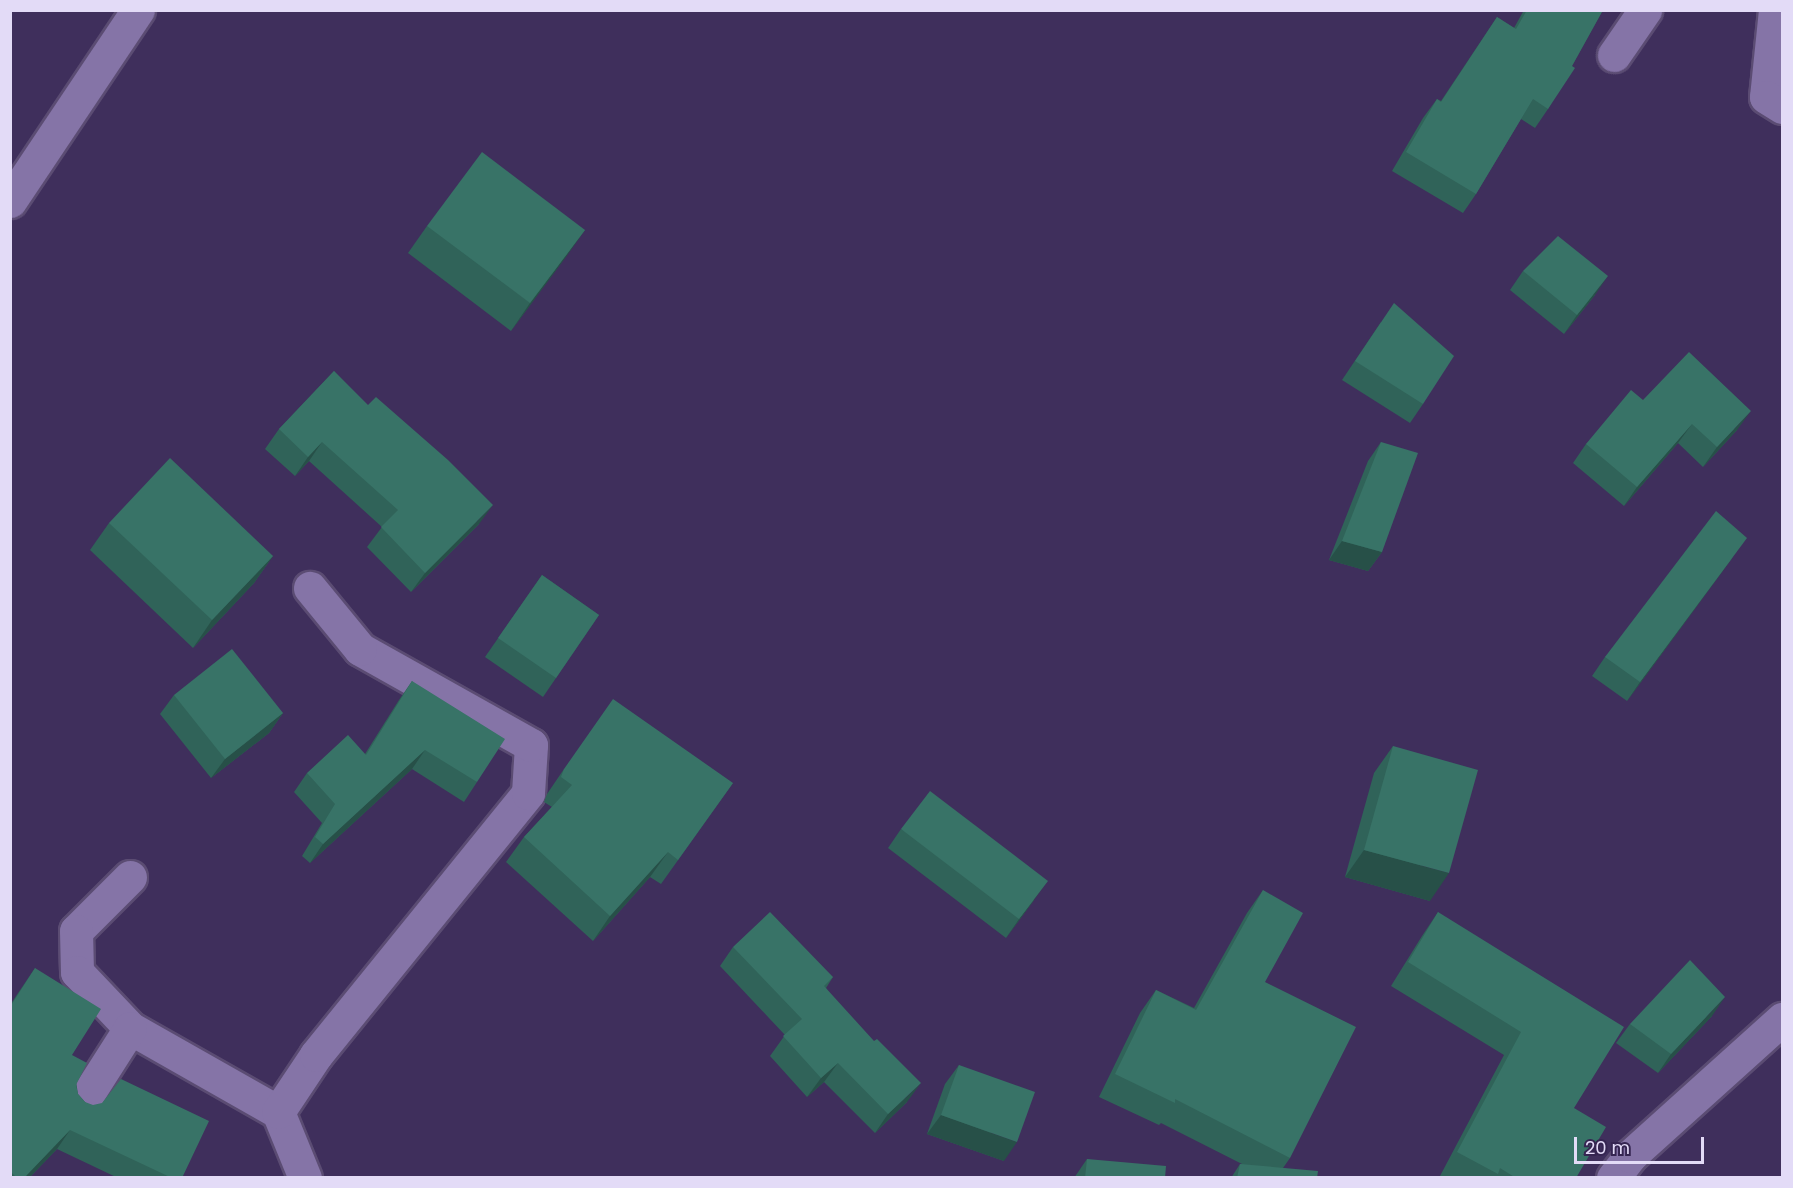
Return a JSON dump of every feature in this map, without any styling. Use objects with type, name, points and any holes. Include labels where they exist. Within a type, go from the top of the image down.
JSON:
[{"type":"street","points":[[10,201],[138,10]]},
{"type":"street","points":[[1614,54],[1645,10]]},
{"type":"street","points":[[1775,10],[1766,97],[1782,107]]},
{"type":"street","points":[[278,1112],[316,1055],[528,794],[531,745],[360,649],[310,588]]},
{"type":"street","points":[[130,877],[76,931],[77,972],[130,1028],[278,1112],[305,1178]]},
{"type":"street","points":[[1613,1178],[1630,1156],[1782,1019]]},
{"type":"street","points":[[81,1105],[130,1028]]},
{"type":"building","points":[[1527,10],[1603,10],[1572,66],[1575,68],[1548,109],[1533,99],[1476,194],[1406,152],[1437,99],[1441,102],[1497,17],[1516,29]]},
{"type":"building","points":[[482,152],[585,230],[530,303],[427,226]]},
{"type":"building","points":[[1558,236],[1608,276],[1577,315],[1523,271]]},
{"type":"building","points":[[1394,303],[1454,356],[1423,404],[1355,361]]},
{"type":"building","points":[[1689,352],[1751,411],[1717,447],[1692,424],[1637,487],[1586,444],[1631,390],[1643,400]]},
{"type":"building","points":[[334,371],[368,405],[376,397],[448,460],[493,505],[425,573],[381,527],[398,510],[322,442],[308,457],[279,429]]},
{"type":"building","points":[[1381,442],[1418,453],[1382,552],[1342,541]]},
{"type":"building","points":[[170,458],[273,556],[212,620],[109,523]]},
{"type":"building","points":[[1716,511],[1747,538],[1640,682],[1605,657]]},
{"type":"building","points":[[542,575],[599,615],[556,678],[498,638]]},
{"type":"building","points":[[232,649],[283,713],[225,759],[174,695]]},
{"type":"building","points":[[412,681],[505,739],[477,782],[425,750],[323,844],[315,837],[335,804],[307,773],[348,735],[366,755]]},
{"type":"building","points":[[613,699],[733,783],[678,860],[668,852],[610,916],[524,837],[572,785],[561,777],[564,769]]},
{"type":"building","points":[[1393,746],[1478,770],[1449,873],[1364,850]]},
{"type":"building","points":[[930,791],[1048,881],[1019,919],[901,829]]},
{"type":"building","points":[[1263,890],[1303,913],[1265,982],[1356,1027],[1290,1158],[1175,1099],[1175,1103],[1115,1074],[1156,990],[1196,1010]]},
{"type":"building","points":[[770,912],[833,977],[824,986],[874,1041],[877,1039],[921,1083],[888,1114],[838,1063],[821,1078],[783,1036],[802,1019],[733,947]]},
{"type":"building","points":[[1438,912],[1624,1027],[1574,1108],[1606,1127],[1576,1178],[1516,1178],[1500,1168],[1498,1174],[1457,1152],[1521,1032],[1408,962]]},
{"type":"building","points":[[1690,960],[1725,997],[1671,1054],[1630,1024]]},
{"type":"building","points":[[35,968],[101,1009],[72,1055],[87,1063],[76,1085],[78,1094],[85,1102],[93,1105],[102,1103],[121,1079],[209,1121],[182,1178],[172,1178],[70,1130],[24,1178],[17,1178],[10,1171],[10,1007]]},
{"type":"building","points":[[959,1065],[1035,1092],[1017,1142],[941,1115]]},
{"type":"building","points":[[1087,1159],[1166,1166],[1165,1178],[1085,1178]]},
{"type":"building","points":[[1240,1164],[1318,1171],[1317,1178],[1237,1178]]}]
